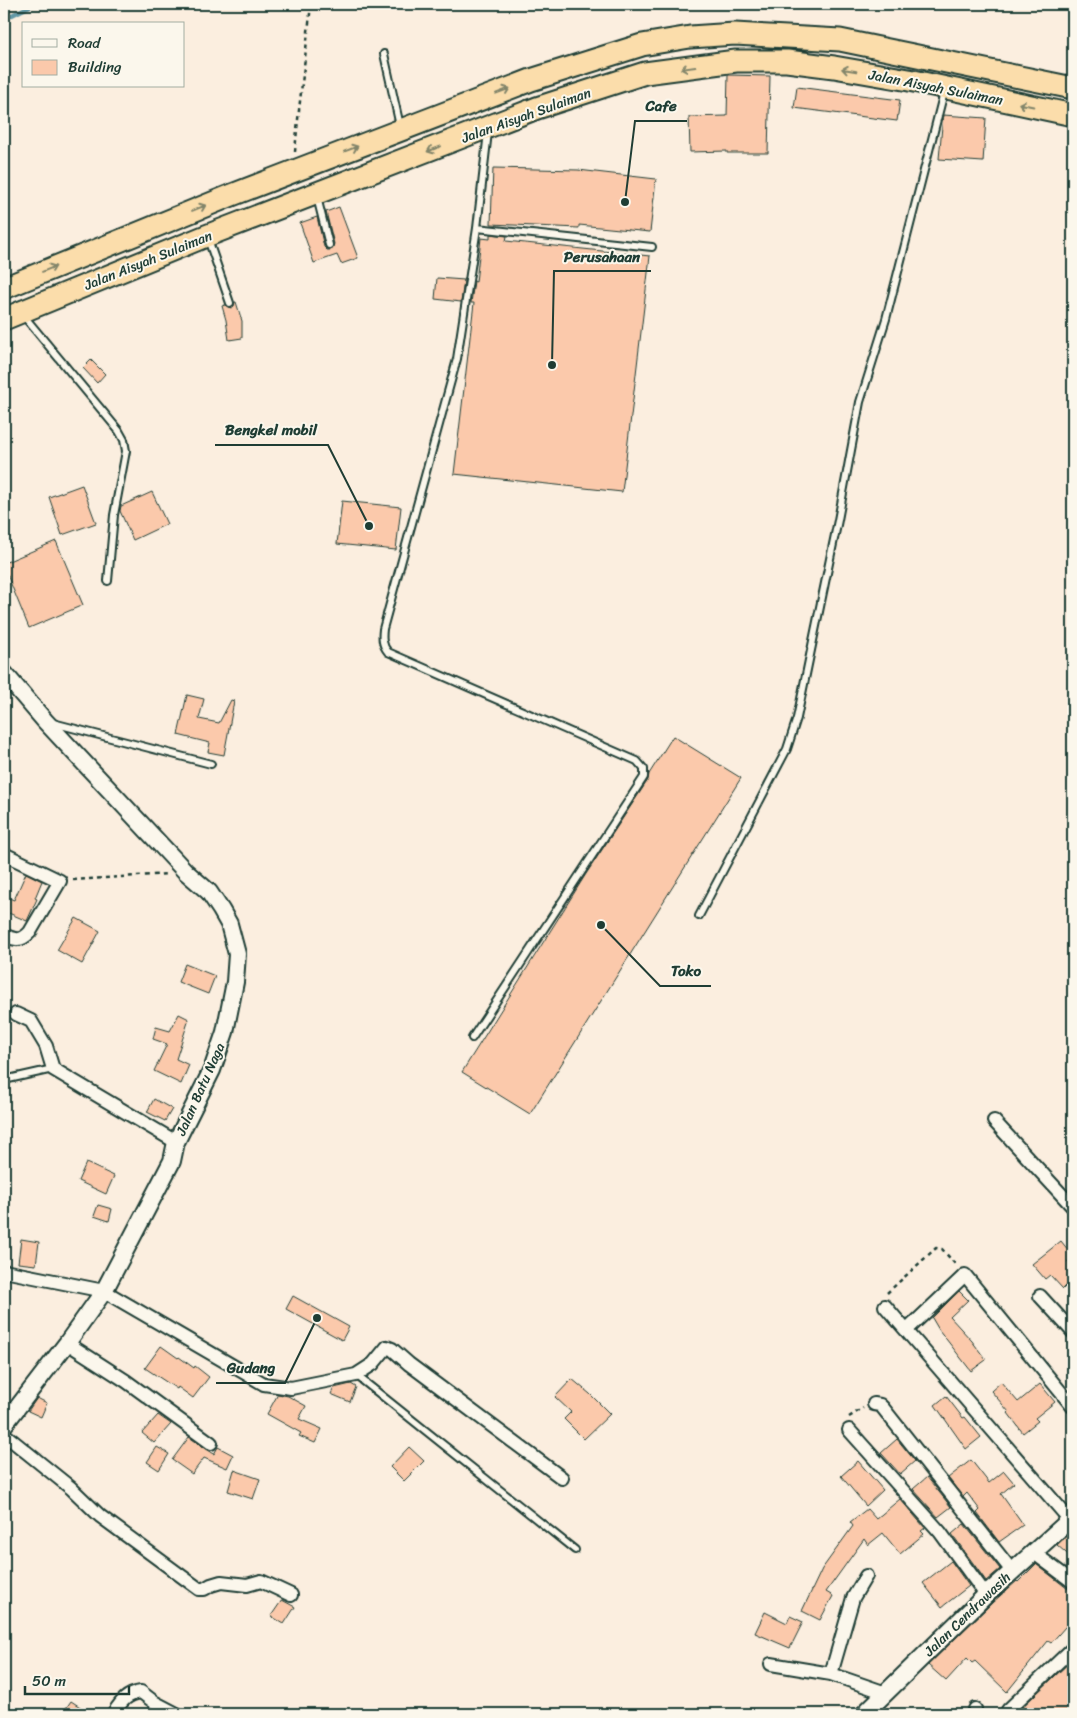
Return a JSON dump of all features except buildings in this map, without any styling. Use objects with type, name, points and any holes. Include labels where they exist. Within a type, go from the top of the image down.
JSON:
[{"type":"highway","name":"Jalan Aisyah Sulaiman","points":[[4,288],[294,171],[541,77],[642,45],[690,36],[735,34],[840,40],[1073,88]]},
{"type":"highway","name":"Jalan Aisyah Sulaiman","points":[[12,315],[206,236],[537,108],[645,73],[736,61],[787,61],[853,70],[1073,115]]},
{"type":"street","name":"Jalan Batu Naga","points":[[4,673],[45,721],[186,872],[209,892],[229,924],[237,954],[236,982],[225,1032],[212,1070],[176,1142],[172,1161],[104,1291],[67,1343],[4,1424]]},
{"type":"street","points":[[4,854],[60,881],[30,932],[25,937],[19,940],[4,935]]},
{"type":"street","points":[[16,1014],[31,1021],[46,1046],[53,1069],[176,1142]]},
{"type":"street","points":[[994,1120],[1073,1207]]},
{"type":"street","points":[[4,1271],[104,1291],[264,1384],[291,1388],[356,1375],[373,1364],[386,1347],[392,1349],[409,1364],[562,1478]]},
{"type":"street","points":[[907,1330],[965,1276],[1073,1407]]},
{"type":"street","points":[[1040,1296],[1073,1332]]},
{"type":"street","points":[[885,1306],[1072,1518]]},
{"type":"street","points":[[67,1343],[126,1381],[211,1443]]},
{"type":"street","points":[[874,1404],[883,1408],[1012,1572]]},
{"type":"street","points":[[848,1430],[940,1532],[986,1595]]},
{"type":"street","points":[[4,1434],[71,1488],[100,1516],[199,1589],[222,1582],[247,1585],[261,1581],[291,1595]]},
{"type":"street","name":"Jalan Cendrawasih","points":[[864,1714],[986,1595],[1072,1518]]},
{"type":"street","points":[[1034,1552],[1073,1582]]},
{"type":"street","points":[[831,1674],[853,1598],[866,1576]]},
{"type":"street","points":[[1008,1710],[1073,1648]]},
{"type":"street","points":[[771,1664],[831,1674],[886,1693]]},
{"type":"street","points":[[114,1714],[126,1697],[131,1693],[141,1692],[154,1702],[177,1714]]},
{"type":"lane","points":[[384,54],[400,130]]},
{"type":"lane","points":[[699,916],[787,749],[797,718],[860,402],[886,319],[944,88]]},
{"type":"lane","points":[[472,1038],[644,777],[644,769],[637,761],[388,652],[382,642],[383,629],[457,359],[477,228],[488,128]]},
{"type":"lane","points":[[316,194],[329,245]]},
{"type":"lane","points":[[477,228],[652,247]]},
{"type":"lane","points":[[206,236],[230,303]]},
{"type":"lane","points":[[12,315],[119,431],[124,440],[126,451],[114,515],[108,581]]},
{"type":"lane","points":[[45,721],[211,764]]},
{"type":"lane","points":[[4,1080],[53,1069]]},
{"type":"lane","points":[[356,1375],[575,1550]]},
{"type":"path","points":[[294,171],[311,4]]},
{"type":"path","points":[[60,881],[186,872]]},
{"type":"path","points":[[885,1306],[882,1301],[883,1296],[936,1248],[942,1249],[965,1276]]},
{"type":"path","points":[[848,1430],[846,1420],[865,1407],[874,1404]]},
{"type":"waterway","points":[[4,19],[34,4]]},
{"type":"place","name":"Cafe","points":[[625,202]]},
{"type":"place","name":"Perusahaan","points":[[552,365]]},
{"type":"place","name":"Bengkel mobil","points":[[369,526]]},
{"type":"place","name":"Toko","points":[[601,925]]},
{"type":"place","name":"Gudang","points":[[317,1318]]}]
